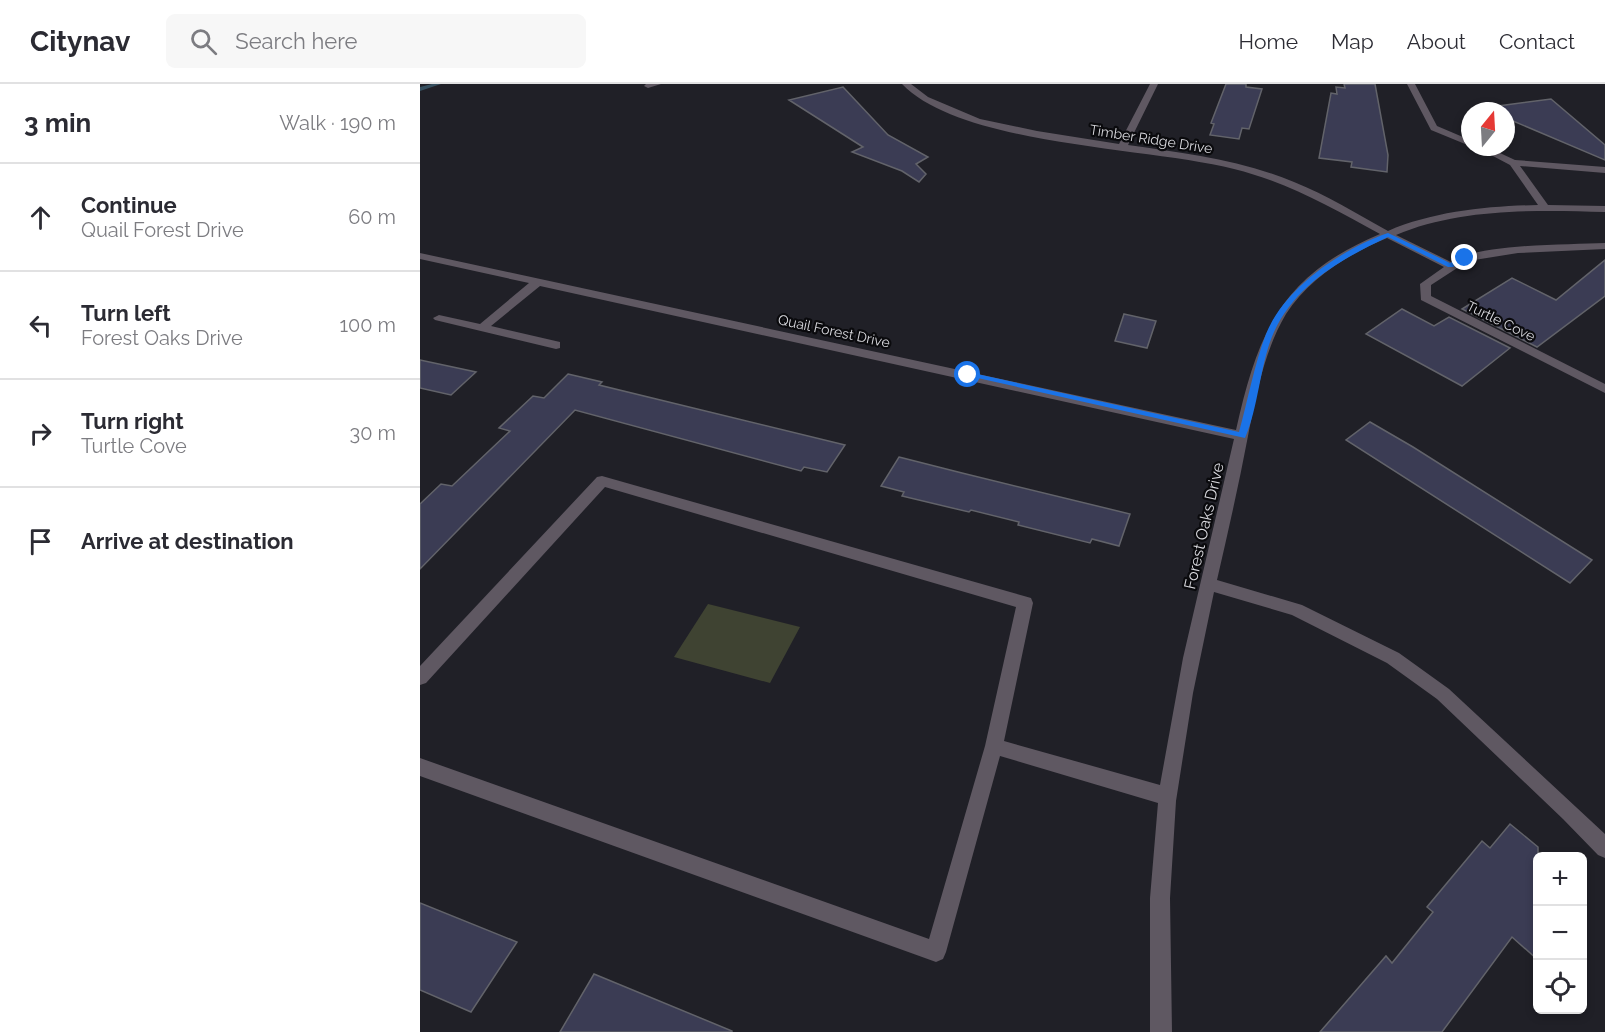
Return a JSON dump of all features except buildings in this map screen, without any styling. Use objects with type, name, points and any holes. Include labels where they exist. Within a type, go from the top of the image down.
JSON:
[{"type":"street","name":"Timber Ridge Drive","points":[[906,84],[929,100],[976,120],[1058,138],[1230,165],[1275,177],[1344,208],[1388,235]]},
{"type":"street","points":[[1122,147],[1154,84]]},
{"type":"street","points":[[1411,84],[1434,128],[1461,139]]},
{"type":"street","points":[[1499,156],[1513,163],[1605,170]]},
{"type":"street","points":[[1513,163],[1545,208]]},
{"type":"street","name":"Forest Oaks Drive","points":[[1161,1032],[1161,922],[1169,797],[1184,699],[1242,436],[1270,333],[1293,298],[1326,267],[1388,235],[1454,217],[1486,212],[1545,208],[1605,209]]},
{"type":"street","points":[[1388,235],[1450,266]]},
{"type":"street","name":"Turtle Cove","points":[[1605,246],[1518,250],[1465,258],[1425,284],[1425,298],[1605,389]]},
{"type":"street","name":"Quail Forest Drive","points":[[420,256],[1242,436]]},
{"type":"street","points":[[482,328],[539,281]]},
{"type":"street","points":[[439,318],[556,345]]},
{"type":"street","points":[[420,678],[602,481],[1025,603],[994,746],[936,952],[420,767]]},
{"type":"street","points":[[1209,584],[1296,610],[1393,658],[1443,694],[1570,812],[1605,849]]},
{"type":"street","points":[[994,746],[1169,797]]},
{"type":"green space","points":[[708,604],[800,627],[770,683],[674,657]]},
{"type":"waterway","points":[[420,89],[438,84]]},
{"type":"route","points":[[968,375],[1242,436],[1270,333],[1293,298],[1326,267],[1388,235],[1450,266],[1465,258]]}]
